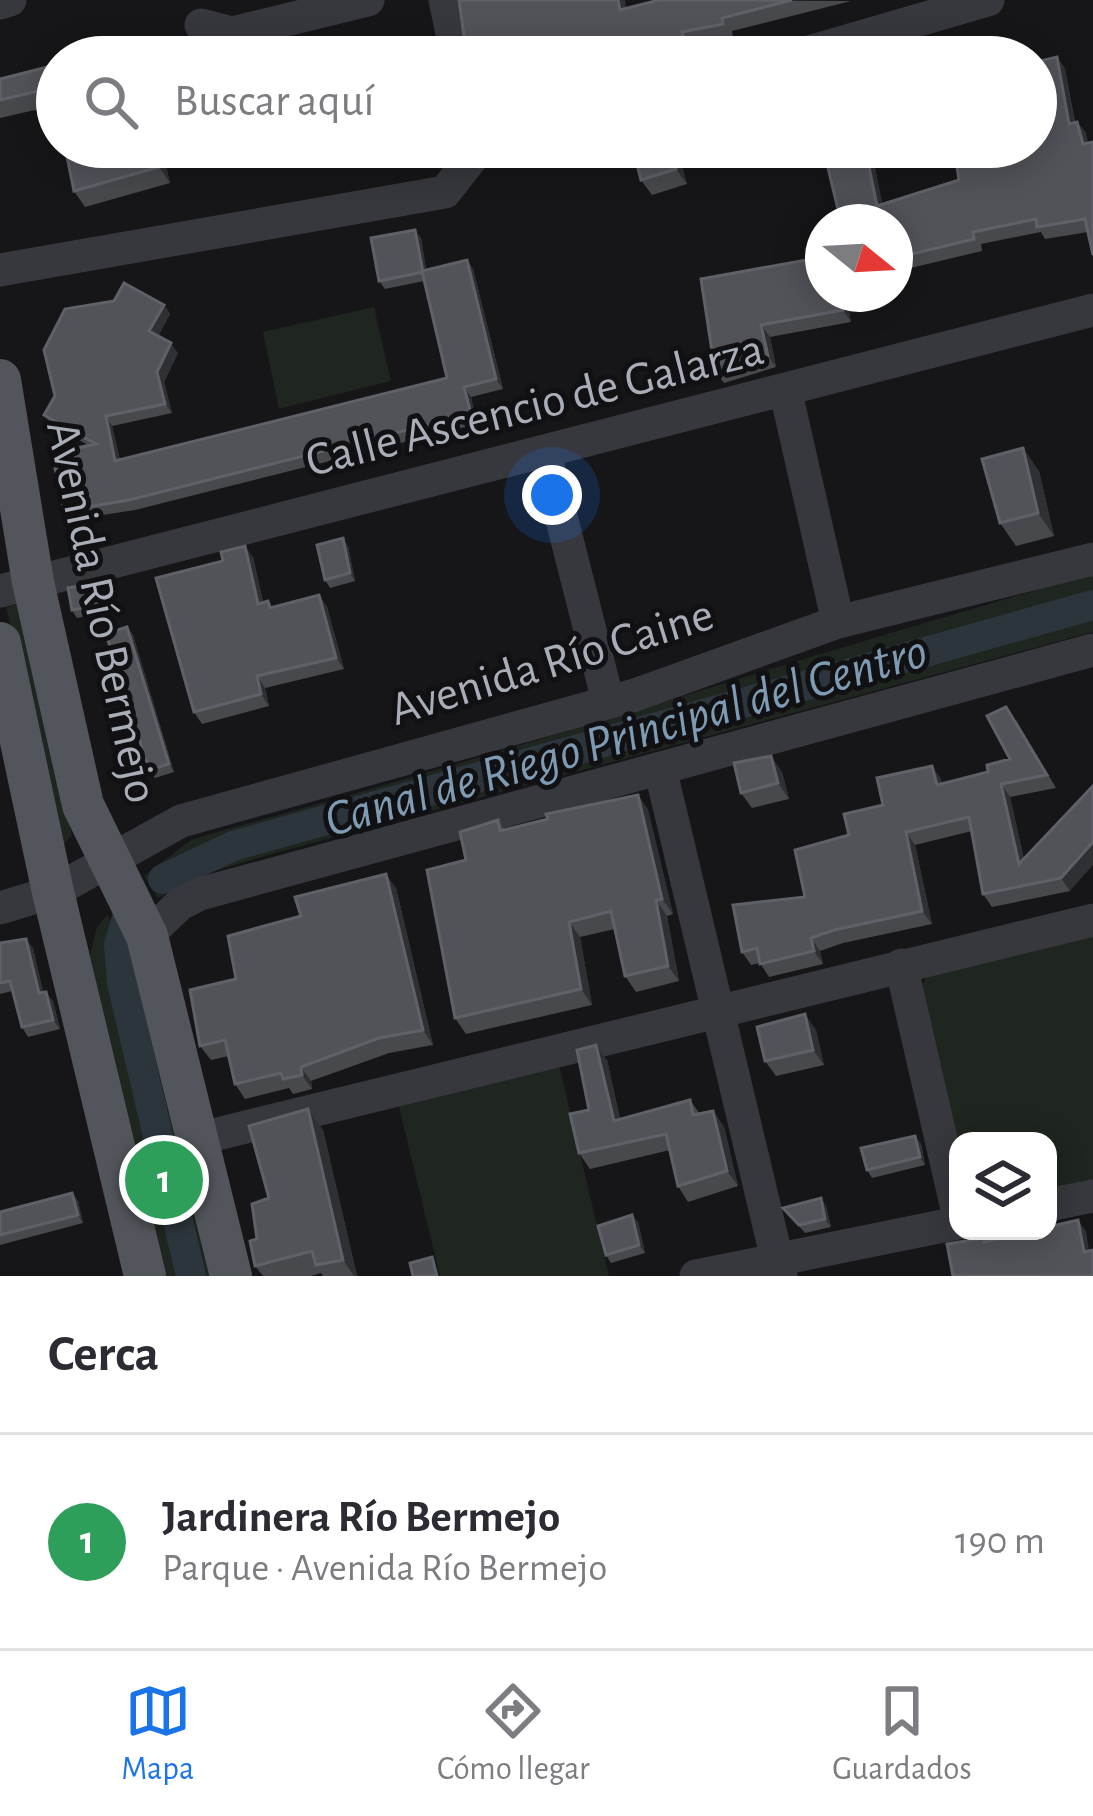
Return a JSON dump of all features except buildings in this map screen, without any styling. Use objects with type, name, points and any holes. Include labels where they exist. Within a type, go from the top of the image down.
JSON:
[{"type":"main road","name":"Avenida Río Bermejo","points":[[0,380],[16,586],[83,805],[147,935],[232,1276]]},
{"type":"main road","points":[[0,643],[53,892],[146,1276]]},
{"type":"street","points":[[0,3],[10,0]]},
{"type":"street","points":[[201,26],[232,33],[368,0]]},
{"type":"street","points":[[445,0],[453,36]]},
{"type":"street","points":[[864,36],[988,0]]},
{"type":"street","points":[[0,270],[445,192],[465,168]]},
{"type":"street","name":"Calle Ascencio de Galarza","points":[[16,586],[786,393],[1093,310]]},
{"type":"street","points":[[786,393],[838,622]]},
{"type":"street","points":[[544,453],[608,701]]},
{"type":"street","name":"Avenida Río Caine","points":[[0,908],[53,892],[112,864],[182,821],[608,701],[838,622],[1093,559]]},
{"type":"street","points":[[147,935],[180,904],[200,894],[1093,650]]},
{"type":"street","points":[[660,768],[779,1268]]},
{"type":"street","points":[[197,1139],[1093,920]]},
{"type":"street","points":[[901,964],[949,1174]]},
{"type":"street","points":[[1057,1203],[1093,1196]]},
{"type":"street","points":[[695,1276],[779,1268],[949,1225]]},
{"type":"shaded area","points":[[374,307],[391,381],[279,409],[263,332]]},
{"type":"shaded area","points":[[1093,574],[1093,632],[268,855],[211,872],[158,898],[144,876],[191,840]]},
{"type":"shaded area","points":[[20,603],[72,835],[62,846],[6,607]]},
{"type":"shaded area","points":[[107,915],[136,957],[215,1276],[160,1276],[90,955],[97,927]]},
{"type":"shaded area","points":[[1093,931],[1093,1186],[1057,1194],[1057,1132],[956,1132],[921,988],[927,975]]},
{"type":"shaded area","points":[[558,1060],[609,1276],[440,1276],[398,1103]]},
{"type":"waterway","name":"Canal de Riego Principal del Centro","points":[[163,879],[233,846],[1093,605]]},
{"type":"waterway","name":"Canal de Riego Principal del Centro","points":[[126,921],[119,945],[122,983],[191,1276]]},
{"type":"place","name":"Jardinera Río Bermejo","points":[[164,1180]]}]
